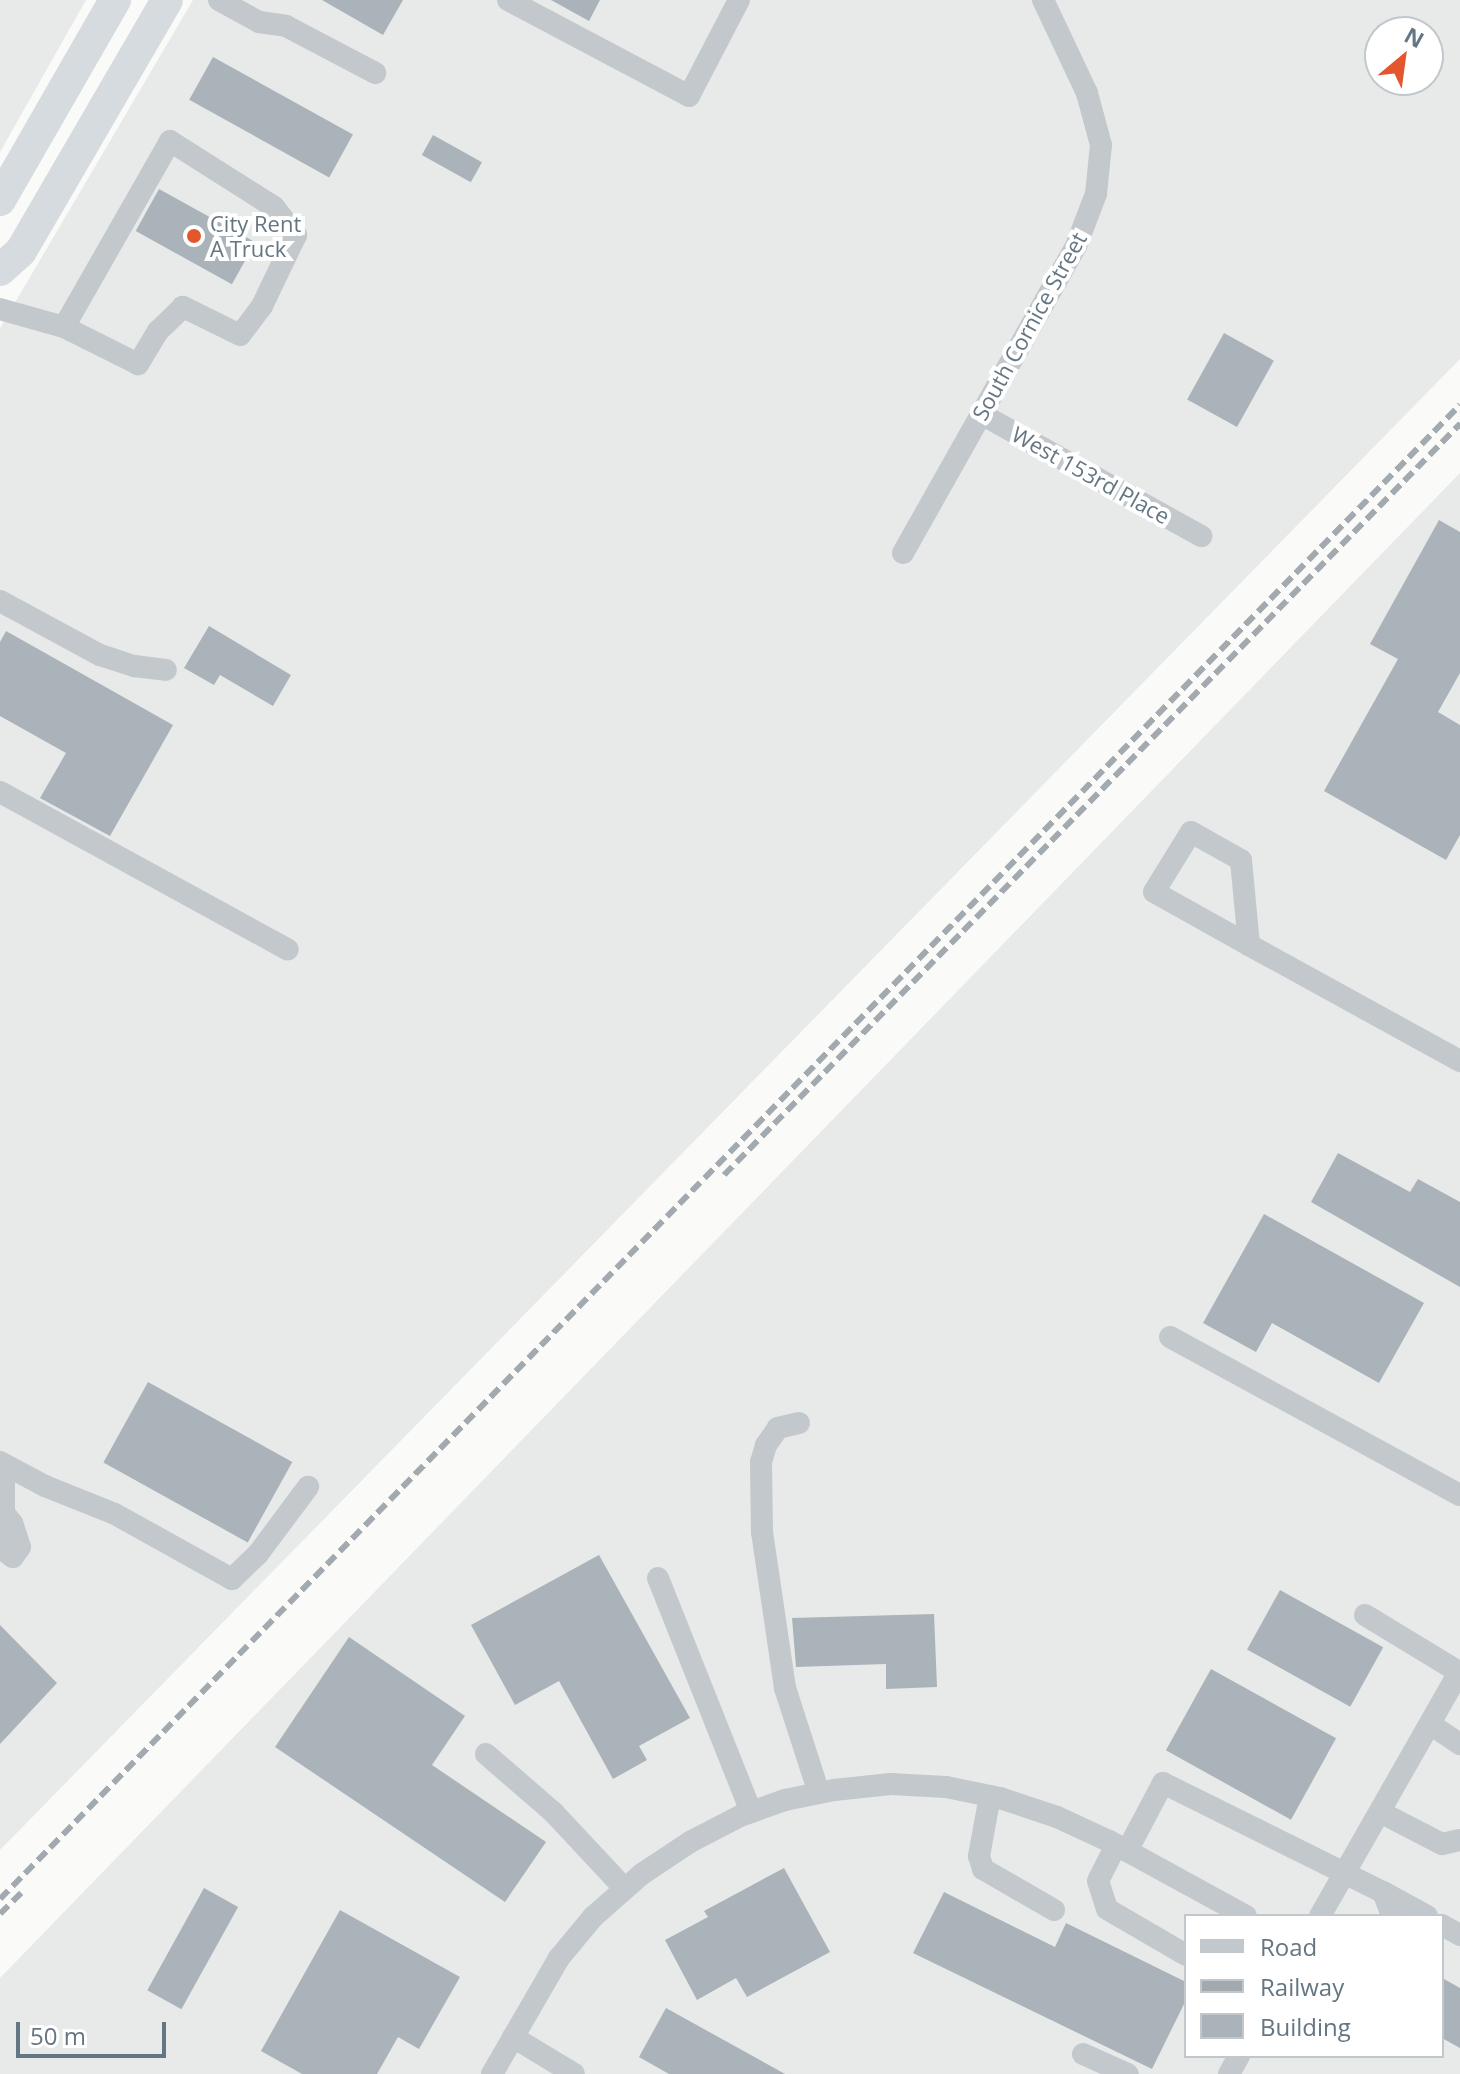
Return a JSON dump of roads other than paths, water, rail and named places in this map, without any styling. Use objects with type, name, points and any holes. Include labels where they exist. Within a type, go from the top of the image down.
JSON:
[{"type":"highway","points":[[0,200],[115,0]]},
{"type":"highway","points":[[0,270],[21,251],[167,0]]},
{"type":"street","points":[[219,0],[259,22],[286,26],[375,73]]},
{"type":"street","points":[[508,0],[689,96],[739,0]]},
{"type":"street","name":"South Cornice Street","points":[[903,553],[1076,246],[1096,194],[1101,145],[1091,106],[1043,0]]},
{"type":"street","points":[[0,309],[64,327],[138,364],[158,331],[183,307],[240,335],[262,306],[296,235],[274,207],[239,181],[170,141],[64,327]]},
{"type":"street","name":"West 153rd Place","points":[[981,414],[1201,536]]},
{"type":"street","points":[[0,601],[100,655],[134,666],[166,670]]},
{"type":"street","points":[[0,792],[288,950]]},
{"type":"street","points":[[1249,945],[1241,860],[1191,832],[1154,892],[1249,945],[1460,1061]]},
{"type":"street","points":[[1170,1337],[1460,1495]]},
{"type":"street","points":[[799,1423],[778,1428],[766,1445],[761,1462],[762,1532],[785,1688],[819,1793]]},
{"type":"street","points":[[1,1521],[2,1464],[115,1514],[232,1579],[258,1554],[308,1487]]},
{"type":"street","points":[[658,1578],[751,1812]]},
{"type":"street","points":[[1321,1914],[1460,1671],[1365,1615]]},
{"type":"street","points":[[1430,1724],[1460,1744]]},
{"type":"street","points":[[486,1754],[553,1812],[625,1889]]},
{"type":"street","points":[[1184,1954],[1107,1909],[1098,1881],[1163,1783],[1423,1914]]},
{"type":"street","points":[[492,2074],[559,1958],[593,1917],[625,1889],[690,1842],[751,1812],[819,1793],[891,1784],[946,1787],[990,1796],[1057,1817],[1122,1848],[1242,1914]]},
{"type":"street","points":[[990,1796],[979,1856],[983,1869],[996,1880],[1054,1910]]},
{"type":"street","points":[[1380,1812],[1442,1844],[1460,1840]]},
{"type":"street","points":[[1383,1892],[1391,1914]]},
{"type":"street","points":[[513,2037],[574,2074]]},
{"type":"street","points":[[1083,2054],[1128,2074]]},
{"type":"railway","points":[[0,1899],[1460,405]]},
{"type":"railway","points":[[724,1175],[1460,424]]},
{"type":"railway","points":[[0,1914],[21,1893]]},
{"type":"place","name":"City Rent A Truck","points":[[194,236]]}]
